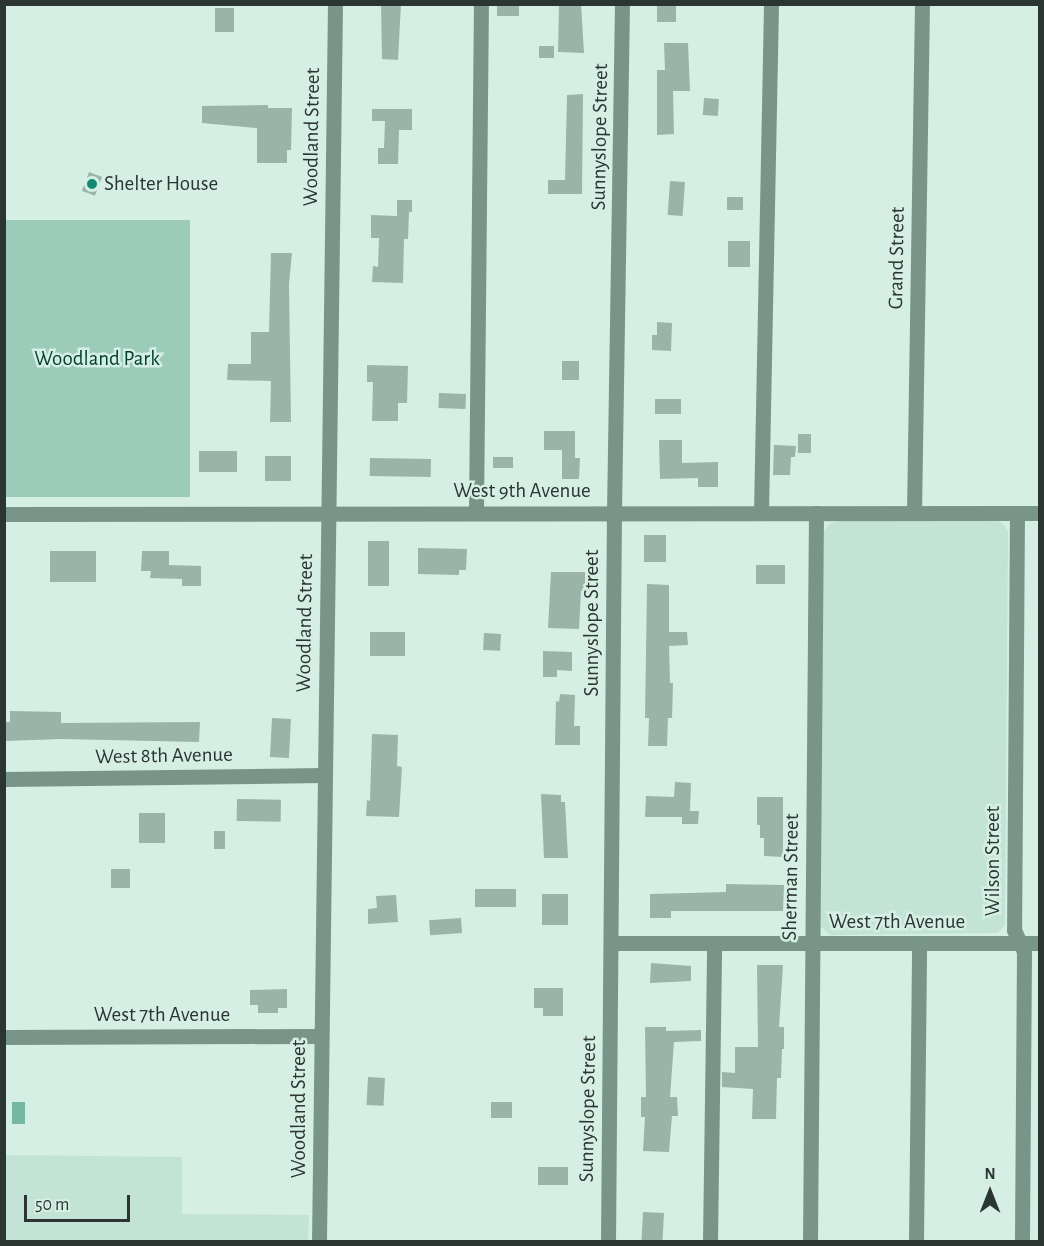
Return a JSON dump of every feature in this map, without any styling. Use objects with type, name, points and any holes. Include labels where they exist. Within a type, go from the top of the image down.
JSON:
[{"type":"street","name":"Woodland Street","points":[[319,1242],[335,4]]},
{"type":"street","points":[[476,512],[481,4]]},
{"type":"street","name":"Sunnyslope Street","points":[[608,1242],[614,513],[622,4]]},
{"type":"street","points":[[761,513],[771,4]]},
{"type":"street","name":"Grand Street","points":[[914,513],[922,4]]},
{"type":"street","name":"Sherman Street","points":[[810,1242],[816,513]]},
{"type":"street","name":"Wilson Street","points":[[1017,513],[1014,930],[1024,951],[1022,1242]]},
{"type":"street","name":"West 9th Avenue","points":[[4,514],[1040,513]]},
{"type":"street","name":"West 8th Avenue","points":[[4,779],[324,775]]},
{"type":"street","name":"West 7th Avenue","points":[[611,943],[1040,943]]},
{"type":"street","points":[[916,1242],[919,943]]},
{"type":"street","points":[[710,1242],[714,944]]},
{"type":"street","name":"West 7th Avenue","points":[[4,1037],[320,1036]]},
{"type":"shaded area","points":[[839,521],[998,521],[1008,532],[1005,925],[998,933],[830,935],[820,926],[823,533],[829,524]]},
{"type":"shaded area","points":[[12,1102],[25,1102],[25,1124],[12,1124]]},
{"type":"shaded area","points":[[5,1155],[182,1157],[182,1214],[309,1215],[308,1241],[5,1241]]},
{"type":"green space","name":"Woodland Park","points":[[5,220],[190,220],[190,497],[5,497]]},
{"type":"building","points":[[381,4],[401,4],[398,60],[382,59]]},
{"type":"building","points":[[497,4],[519,4],[519,16],[497,16]]},
{"type":"building","points":[[559,4],[581,4],[584,53],[558,52]]},
{"type":"building","points":[[657,4],[676,4],[676,22],[657,22]]},
{"type":"building","points":[[215,8],[234,8],[234,32],[215,32]]},
{"type":"building","points":[[664,43],[688,43],[690,91],[673,91],[674,134],[657,135],[657,70],[665,70]]},
{"type":"building","points":[[539,46],[554,46],[554,58],[539,58]]},
{"type":"building","points":[[583,94],[582,194],[548,194],[548,180],[565,180],[567,95]]},
{"type":"building","points":[[704,98],[719,99],[718,116],[703,115]]},
{"type":"building","points":[[268,105],[268,108],[292,108],[291,150],[287,150],[287,163],[257,163],[257,128],[202,123],[202,106]]},
{"type":"building","points":[[372,109],[412,109],[412,130],[399,130],[398,164],[378,164],[378,148],[384,148],[385,121],[372,121]]},
{"type":"building","name":"Shelter House","points":[[89,172],[102,177],[95,196],[82,191]]},
{"type":"building","points":[[670,181],[685,182],[683,216],[668,215]]},
{"type":"building","points":[[727,197],[743,197],[743,210],[727,210]]},
{"type":"building","points":[[397,200],[412,200],[408,239],[404,239],[403,283],[372,282],[373,266],[378,267],[379,238],[371,238],[371,215],[397,216]]},
{"type":"building","points":[[728,241],[750,241],[750,267],[728,267]]},
{"type":"building","points":[[271,253],[292,253],[289,284],[291,422],[270,422],[271,381],[227,380],[228,364],[251,364],[251,332],[269,332]]},
{"type":"building","points":[[657,322],[672,323],[671,351],[652,350],[652,335],[657,335]]},
{"type":"building","points":[[562,361],[579,361],[579,380],[562,380]]},
{"type":"building","points":[[367,365],[408,366],[407,403],[398,403],[398,421],[372,421],[373,382],[367,382]]},
{"type":"building","points":[[439,393],[466,394],[465,409],[438,408]]},
{"type":"building","points":[[655,399],[681,399],[681,414],[655,414]]},
{"type":"building","points":[[544,431],[575,431],[575,458],[580,458],[579,479],[562,479],[562,450],[544,450]]},
{"type":"building","points":[[798,434],[811,434],[811,453],[798,453]]},
{"type":"building","points":[[659,440],[682,440],[682,463],[718,462],[718,487],[698,487],[698,478],[660,479]]},
{"type":"building","points":[[774,445],[796,446],[795,457],[791,457],[790,475],[773,475]]},
{"type":"building","points":[[199,451],[237,451],[237,472],[199,472]]},
{"type":"building","points":[[265,456],[291,456],[291,481],[265,481]]},
{"type":"building","points":[[493,457],[513,457],[513,468],[493,468]]},
{"type":"building","points":[[370,458],[431,459],[431,477],[370,476]]},
{"type":"building","points":[[644,535],[666,535],[666,562],[644,562]]},
{"type":"building","points":[[368,541],[389,541],[389,586],[368,586]]},
{"type":"building","points":[[418,548],[467,549],[466,570],[459,570],[459,575],[418,574]]},
{"type":"building","points":[[50,551],[96,551],[96,582],[50,582]]},
{"type":"building","points":[[142,551],[169,551],[169,565],[201,566],[201,586],[182,586],[182,579],[150,578],[151,571],[141,571]]},
{"type":"building","points":[[756,565],[785,565],[785,584],[756,584]]},
{"type":"building","points":[[551,572],[585,572],[585,591],[581,591],[579,629],[548,628]]},
{"type":"building","points":[[647,584],[669,585],[669,632],[687,632],[688,645],[669,646],[670,683],[673,683],[672,718],[668,718],[667,746],[648,746],[649,718],[645,718]]},
{"type":"building","points":[[370,632],[405,632],[405,656],[370,656]]},
{"type":"building","points":[[484,633],[501,634],[500,651],[483,650]]},
{"type":"building","points":[[543,651],[572,652],[572,671],[557,670],[557,677],[543,677]]},
{"type":"building","points":[[560,694],[575,695],[574,726],[580,726],[580,745],[555,745],[556,701],[559,702]]},
{"type":"building","points":[[10,711],[61,712],[61,723],[200,722],[199,742],[62,739],[4,741],[4,722],[10,722]]},
{"type":"building","points":[[272,718],[291,719],[289,758],[270,757]]},
{"type":"building","points":[[372,734],[398,735],[397,766],[402,767],[399,817],[366,816],[367,800],[370,801]]},
{"type":"building","points":[[675,782],[691,783],[690,811],[699,811],[698,824],[682,824],[682,817],[645,817],[646,796],[674,797]]},
{"type":"building","points":[[541,794],[561,795],[561,802],[565,802],[568,858],[544,858]]},
{"type":"building","points":[[757,797],[783,797],[783,857],[764,856],[764,838],[760,838],[760,825],[757,825]]},
{"type":"building","points":[[237,799],[281,800],[281,822],[237,821]]},
{"type":"building","points":[[139,813],[165,813],[165,843],[139,843]]},
{"type":"building","points":[[214,831],[225,831],[225,849],[214,849]]},
{"type":"building","points":[[111,869],[130,869],[130,888],[111,888]]},
{"type":"building","points":[[726,884],[784,885],[783,911],[671,911],[671,918],[650,918],[650,894],[726,892]]},
{"type":"building","points":[[475,889],[516,889],[516,907],[475,907]]},
{"type":"building","points":[[542,894],[568,894],[568,925],[542,925]]},
{"type":"building","points":[[396,895],[398,922],[368,924],[368,909],[377,908],[376,896]]},
{"type":"building","points":[[461,918],[462,933],[430,935],[429,920]]},
{"type":"building","points":[[651,963],[691,966],[691,981],[650,983]]},
{"type":"building","points":[[757,965],[783,965],[779,1027],[784,1027],[784,1049],[782,1049],[781,1078],[777,1078],[776,1119],[752,1119],[753,1089],[722,1087],[722,1072],[735,1073],[735,1047],[758,1047]]},
{"type":"building","points":[[534,988],[563,988],[563,1016],[543,1016],[543,1008],[534,1008]]},
{"type":"building","points":[[287,989],[287,1008],[278,1008],[278,1013],[258,1013],[258,1005],[250,1005],[250,990]]},
{"type":"building","points":[[645,1027],[666,1027],[666,1031],[701,1030],[701,1041],[674,1042],[670,1097],[677,1097],[678,1116],[672,1116],[669,1152],[643,1151],[645,1117],[641,1117],[641,1097],[646,1097]]},
{"type":"building","points":[[368,1077],[385,1078],[384,1106],[367,1105]]},
{"type":"building","points":[[491,1102],[512,1102],[512,1118],[491,1118]]},
{"type":"building","points":[[538,1167],[568,1167],[568,1185],[538,1185]]},
{"type":"building","points":[[643,1212],[664,1213],[662,1242],[641,1242]]},
{"type":"place","name":"Shelter House","points":[[92,184]]}]
